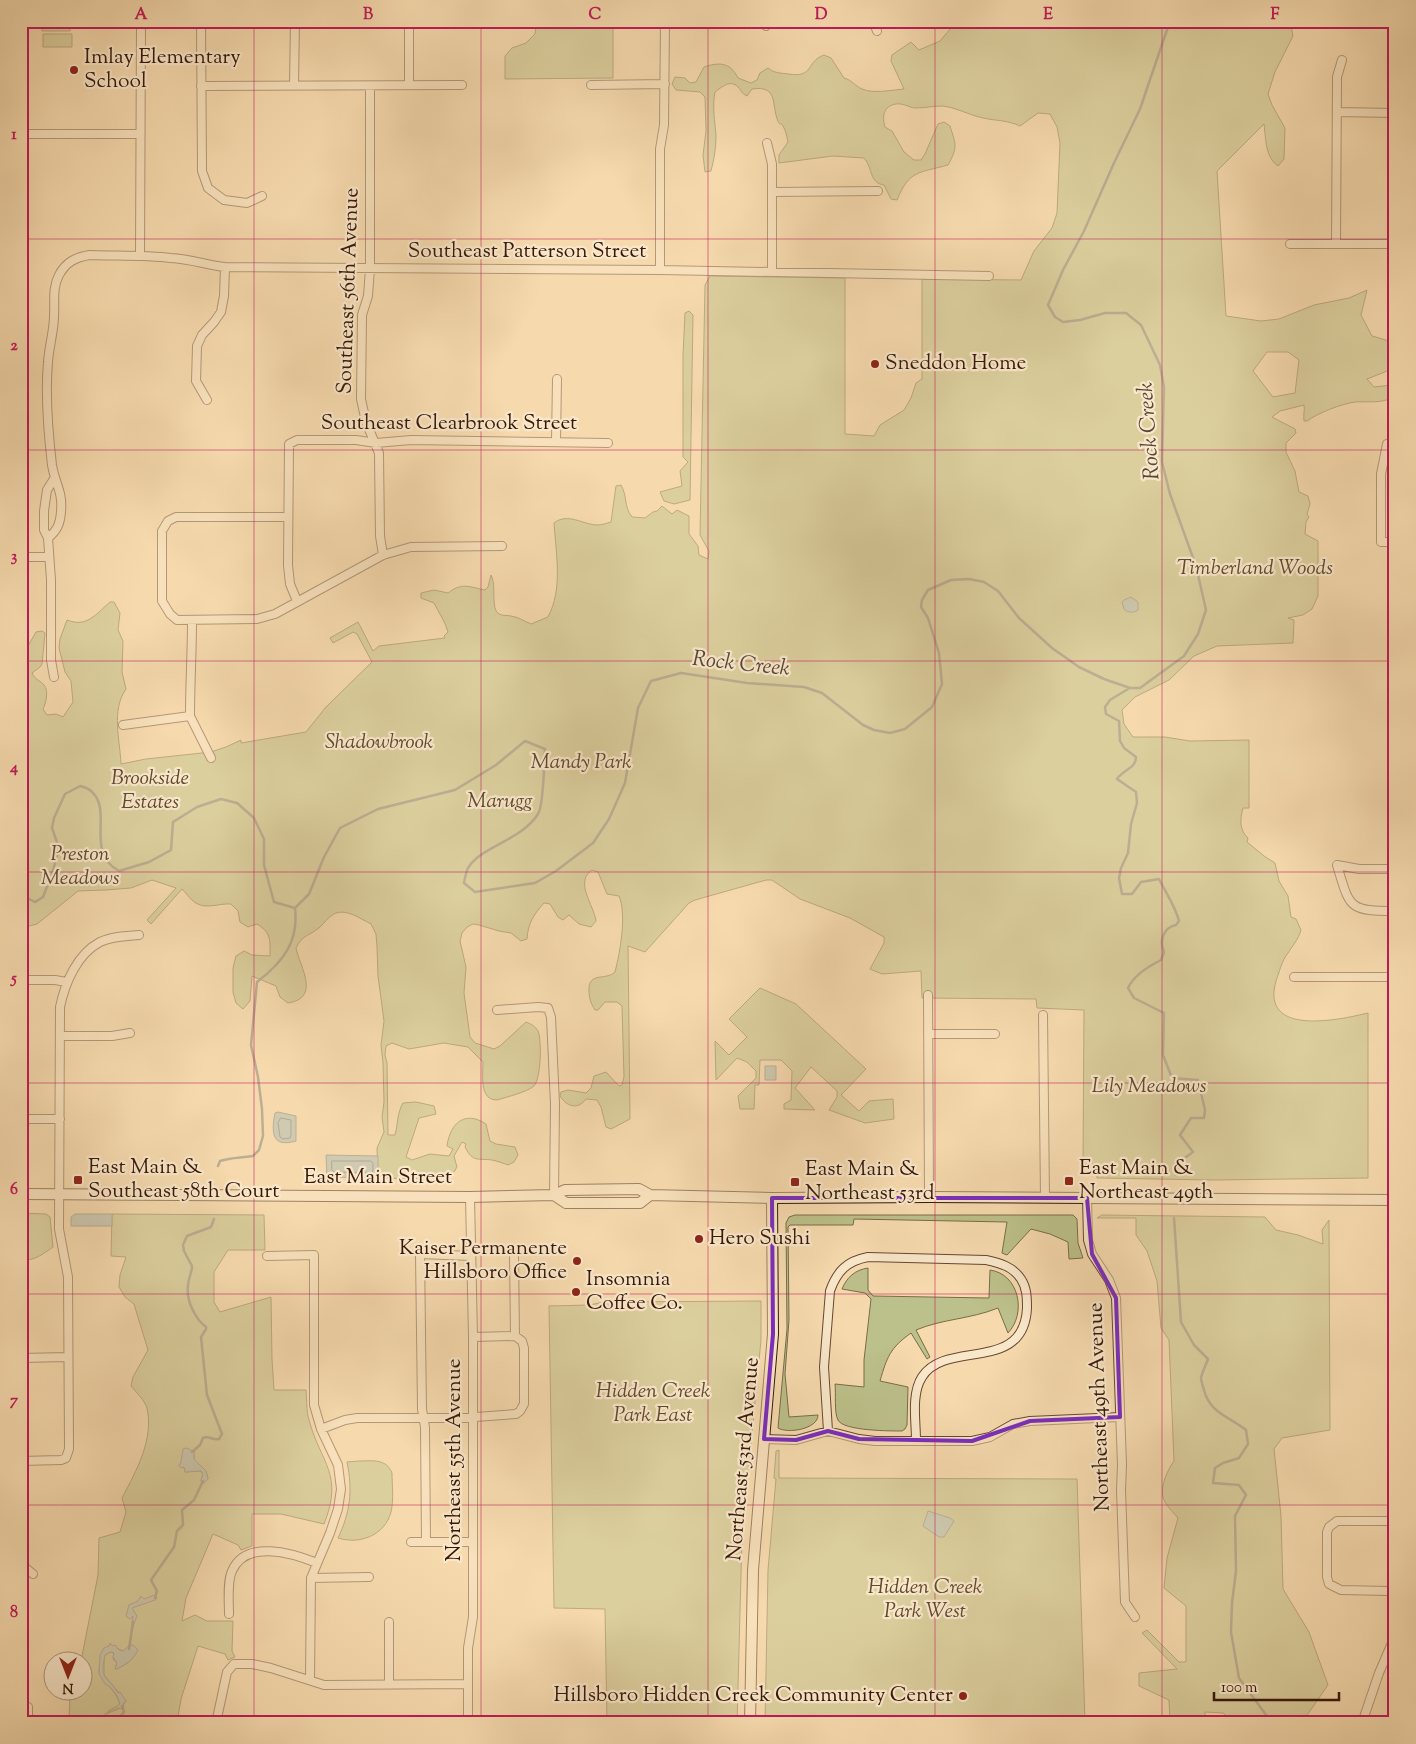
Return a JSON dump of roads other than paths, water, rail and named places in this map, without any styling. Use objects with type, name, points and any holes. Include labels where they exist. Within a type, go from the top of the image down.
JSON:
[{"type":"main road","name":"East Main Street","points":[[21,1194],[470,1197],[554,1195],[566,1203],[640,1203],[650,1195],[772,1198],[929,1197],[1395,1200]]},
{"type":"main road","name":"Northeast 53rd Avenue","points":[[750,1723],[753,1570],[773,1334],[772,1198]]},
{"type":"street","points":[[140,256],[141,21]]},
{"type":"street","points":[[201,21],[202,171],[208,188],[224,200],[247,203],[262,196]]},
{"type":"street","points":[[294,85],[295,21]]},
{"type":"street","points":[[409,21],[409,85]]},
{"type":"street","points":[[660,270],[660,149],[664,124],[665,21]]},
{"type":"street","points":[[872,21],[877,30]]},
{"type":"street","points":[[1336,244],[1337,77],[1342,60]]},
{"type":"street","points":[[591,84],[665,84]]},
{"type":"street","points":[[201,86],[462,85]]},
{"type":"street","name":"Southeast 56th Avenue","points":[[370,86],[370,269],[368,296],[362,315],[361,400],[366,422],[376,443],[380,465],[380,536],[383,555]]},
{"type":"street","points":[[1336,112],[1395,113]]},
{"type":"street","points":[[21,134],[140,134]]},
{"type":"street","points":[[767,143],[772,164],[772,272]]},
{"type":"street","points":[[773,192],[878,192]]},
{"type":"street","points":[[1290,244],[1395,244]]},
{"type":"street","name":"Southeast Patterson Street","points":[[54,479],[47,392],[48,361],[54,318],[54,290],[59,276],[67,264],[78,257],[90,255],[186,259],[207,265],[225,267],[660,270],[990,276]]},
{"type":"street","points":[[207,400],[196,381],[197,346],[202,335],[221,312],[224,296],[225,267]]},
{"type":"street","points":[[556,442],[557,379]]},
{"type":"street","name":"Southeast Clearbrook Street","points":[[287,517],[289,444],[297,440],[356,440],[376,443],[411,440],[608,443]]},
{"type":"street","points":[[1388,444],[1380,474],[1381,542],[1395,542]]},
{"type":"street","points":[[48,538],[56,532],[61,514],[62,495],[54,479],[47,490],[44,511],[44,530],[48,538],[51,580],[51,660],[54,677]]},
{"type":"street","points":[[297,600],[290,584],[287,517],[176,517],[168,521],[162,531],[162,601],[170,614],[177,620],[257,619],[275,614],[297,600],[383,555],[411,547],[502,546]]},
{"type":"street","points":[[21,557],[48,557]]},
{"type":"street","points":[[192,620],[190,716],[211,758]]},
{"type":"street","points":[[123,725],[190,716]]},
{"type":"street","points":[[1395,870],[1360,869],[1336,865],[1350,902],[1366,911],[1395,911]]},
{"type":"street","points":[[21,1461],[61,1460],[66,1458],[69,1449],[68,1277],[60,1236],[60,1007],[66,982],[88,950],[101,942],[118,937],[139,935]]},
{"type":"street","points":[[1395,960],[1393,963],[1395,1050]]},
{"type":"street","points":[[1294,977],[1393,977]]},
{"type":"street","points":[[21,980],[55,980],[66,982]]},
{"type":"street","points":[[928,995],[929,1197]]},
{"type":"street","points":[[498,1010],[548,1008],[552,1017],[554,1195]]},
{"type":"street","points":[[1043,1015],[1045,1198]]},
{"type":"street","points":[[60,1036],[112,1036],[130,1033]]},
{"type":"street","points":[[928,1034],[995,1034]]},
{"type":"street","points":[[21,1119],[60,1119]]},
{"type":"street","name":"Northeast 55th Avenue","points":[[468,1723],[468,1648],[473,1617],[473,1337],[470,1197]]},
{"type":"street","name":"Northeast 49th Avenue","points":[[1087,1198],[1088,1240],[1092,1254],[1109,1280],[1116,1298],[1126,1602],[1135,1617]]},
{"type":"street","points":[[426,1542],[420,1254],[471,1256]]},
{"type":"street","points":[[267,1256],[314,1255],[314,1405],[321,1429],[338,1465],[341,1489],[338,1509],[330,1533],[311,1578],[310,1680]]},
{"type":"street","points":[[514,1255],[515,1336]]},
{"type":"street","points":[[828,1431],[824,1367],[830,1291],[833,1282],[844,1267],[856,1259],[868,1257],[986,1260],[1001,1263],[1016,1272],[1026,1285],[1026,1319],[1022,1330],[1010,1343],[999,1348],[983,1354],[941,1361],[932,1366],[922,1377],[916,1394],[916,1440]]},
{"type":"street","points":[[321,1429],[356,1418],[462,1418],[516,1414],[523,1408],[524,1348],[522,1341],[515,1336],[473,1337]]},
{"type":"street","points":[[21,1358],[68,1357]]},
{"type":"street","points":[[764,1439],[796,1440],[828,1431],[875,1441],[972,1441],[990,1437],[1013,1424],[1030,1421],[1120,1418]]},
{"type":"street","points":[[1395,1521],[1343,1521],[1331,1525],[1327,1532],[1327,1576],[1329,1584],[1341,1590],[1388,1591],[1395,1593]]},
{"type":"street","points":[[411,1542],[473,1542]]},
{"type":"street","points":[[229,1614],[232,1572],[241,1558],[252,1553],[281,1552],[293,1554],[316,1563]]},
{"type":"street","points":[[21,1564],[33,1574]]},
{"type":"street","points":[[311,1578],[369,1577]]},
{"type":"street","points":[[389,1622],[390,1684]]},
{"type":"street","points":[[1362,1723],[1379,1673],[1395,1636]]},
{"type":"street","points":[[216,1723],[227,1672],[234,1664],[252,1664],[271,1668],[324,1685],[468,1684]]},
{"type":"street","points":[[28,1707],[28,1723]]},
{"type":"water","points":[[1131,597],[1138,602],[1138,610],[1133,612],[1124,609],[1122,602]]},
{"type":"water","points":[[765,1066],[776,1066],[776,1080],[765,1080]]},
{"type":"water","points":[[275,1113],[296,1116],[296,1141],[282,1142],[275,1137],[273,1127]]},
{"type":"water","points":[[326,1155],[378,1156],[378,1178],[327,1177]]},
{"type":"water","points":[[75,1214],[112,1214],[112,1226],[71,1226],[71,1217]]},
{"type":"water","points":[[187,1448],[194,1452],[194,1459],[206,1471],[208,1479],[202,1485],[203,1474],[201,1471],[185,1472],[184,1467],[181,1468],[179,1466],[183,1449]]},
{"type":"water","points":[[928,1511],[954,1521],[944,1537],[939,1537],[923,1526]]},
{"type":"water","points":[[155,1595],[157,1598],[155,1600],[132,1608],[137,1616],[133,1626],[133,1616],[130,1619],[126,1616],[129,1605],[138,1601],[141,1596],[144,1599]]},
{"type":"water","points":[[110,1643],[112,1646],[115,1645],[119,1650],[123,1651],[130,1645],[133,1645],[138,1650],[129,1661],[117,1669],[115,1669],[117,1663],[113,1657],[114,1653],[110,1652],[105,1655],[103,1664],[104,1674],[126,1701],[123,1704],[123,1709],[118,1708],[108,1713],[105,1717],[104,1715],[120,1704],[117,1696],[105,1684],[99,1674],[100,1655]]},
{"type":"waterway","name":"Rock Creek","points":[[295,908],[309,894],[324,857],[340,828],[378,809],[455,790],[496,765],[525,741],[545,749],[543,793],[538,814],[522,831],[474,860],[468,868],[464,883],[475,892],[535,883],[556,871],[593,843],[609,819],[625,783],[638,708],[651,681],[681,673],[747,683],[804,687],[822,693],[863,725],[874,730],[890,733],[905,729],[932,707],[942,684],[939,653],[928,618],[921,607],[922,600],[928,590],[951,580],[969,579],[984,582],[998,591],[1019,618],[1052,648],[1079,667],[1104,679],[1130,688],[1140,688],[1184,656],[1198,634],[1206,610],[1196,566],[1170,494],[1162,462],[1164,387],[1160,365],[1141,325],[1126,313],[1105,313],[1080,320],[1063,322],[1055,317],[1048,305],[1140,109],[1170,21]]},
{"type":"waterway","points":[[1128,689],[1110,700],[1105,707],[1106,714],[1119,721],[1120,741],[1124,748],[1136,757],[1134,764],[1117,779],[1136,792],[1137,803],[1131,824],[1128,853],[1121,868],[1119,878],[1122,894],[1132,894],[1141,882],[1159,879],[1179,921],[1168,929],[1163,936],[1164,952],[1161,960],[1138,975],[1128,988],[1134,998],[1164,1013],[1163,1055],[1172,1078],[1198,1080],[1205,1110],[1204,1118],[1191,1118],[1180,1135],[1193,1152],[1179,1162],[1176,1175]]},
{"type":"waterway","name":"Rock Creek","points":[[21,895],[35,902],[43,897],[59,848],[52,828],[54,818],[65,794],[80,786],[90,790],[97,799],[100,809],[103,853],[109,863],[119,871],[149,862],[171,850],[173,822],[197,807],[221,799],[237,803],[254,818],[264,839],[264,865],[274,902],[295,908]]},
{"type":"waterway","points":[[218,1166],[220,1161],[253,1156],[259,1150],[263,1136],[262,1109],[251,1045],[257,982],[282,959],[292,941],[296,920],[295,908]]},
{"type":"waterway","points":[[1174,1218],[1181,1322],[1194,1345],[1208,1359],[1201,1378],[1204,1390],[1215,1409],[1246,1430],[1248,1444],[1239,1458],[1223,1463],[1215,1468],[1213,1483],[1239,1485],[1246,1495],[1235,1516],[1236,1571],[1231,1632],[1239,1678],[1272,1723]]},
{"type":"waterway","points":[[192,1452],[200,1445],[203,1438],[219,1439],[222,1434],[207,1395],[201,1337],[206,1327],[198,1319],[188,1297],[192,1266],[183,1245],[187,1236],[211,1227],[214,1219]]},
{"type":"waterway","points":[[155,1598],[157,1591],[151,1580],[174,1547],[177,1531],[183,1525],[182,1510],[194,1500],[203,1481]]},
{"type":"waterway","points":[[129,1649],[133,1622]]},
{"type":"waterway","points":[[118,1723],[118,1719],[124,1712],[122,1706]]},
{"type":"place","name":"Imlay Elementary School","points":[[74,70]]},
{"type":"place","name":"Sneddon Home","points":[[875,364]]},
{"type":"place","name":"East Main & Southeast 58th Court","points":[[78,1180]]},
{"type":"place","name":"East Main & Northeast 49th","points":[[1069,1181]]},
{"type":"place","name":"East Main & Northeast 53rd","points":[[795,1182]]},
{"type":"place","name":"Hero Sushi","points":[[699,1239]]},
{"type":"place","name":"Kaiser Permanente Hillsboro Office","points":[[577,1261]]},
{"type":"place","name":"Insomnia Coffee Co.","points":[[576,1292]]},
{"type":"place","name":"Hillsboro Hidden Creek Community Center","points":[[963,1696]]},
{"type":"park label","name":"Timberland Woods","points":[[1255,569]]},
{"type":"park label","name":"Shadowbrook","points":[[379,743]]},
{"type":"park label","name":"Mandy Park","points":[[581,763]]},
{"type":"park label","name":"Brookside Estates","points":[[150,791]]},
{"type":"park label","name":"Marugg","points":[[500,802]]},
{"type":"park label","name":"Preston Meadows","points":[[80,867]]},
{"type":"park label","name":"Lily Meadows","points":[[1149,1087]]},
{"type":"park label","name":"Hidden Creek Park East","points":[[653,1404]]},
{"type":"park label","name":"Hidden Creek Park West","points":[[925,1600]]}]
